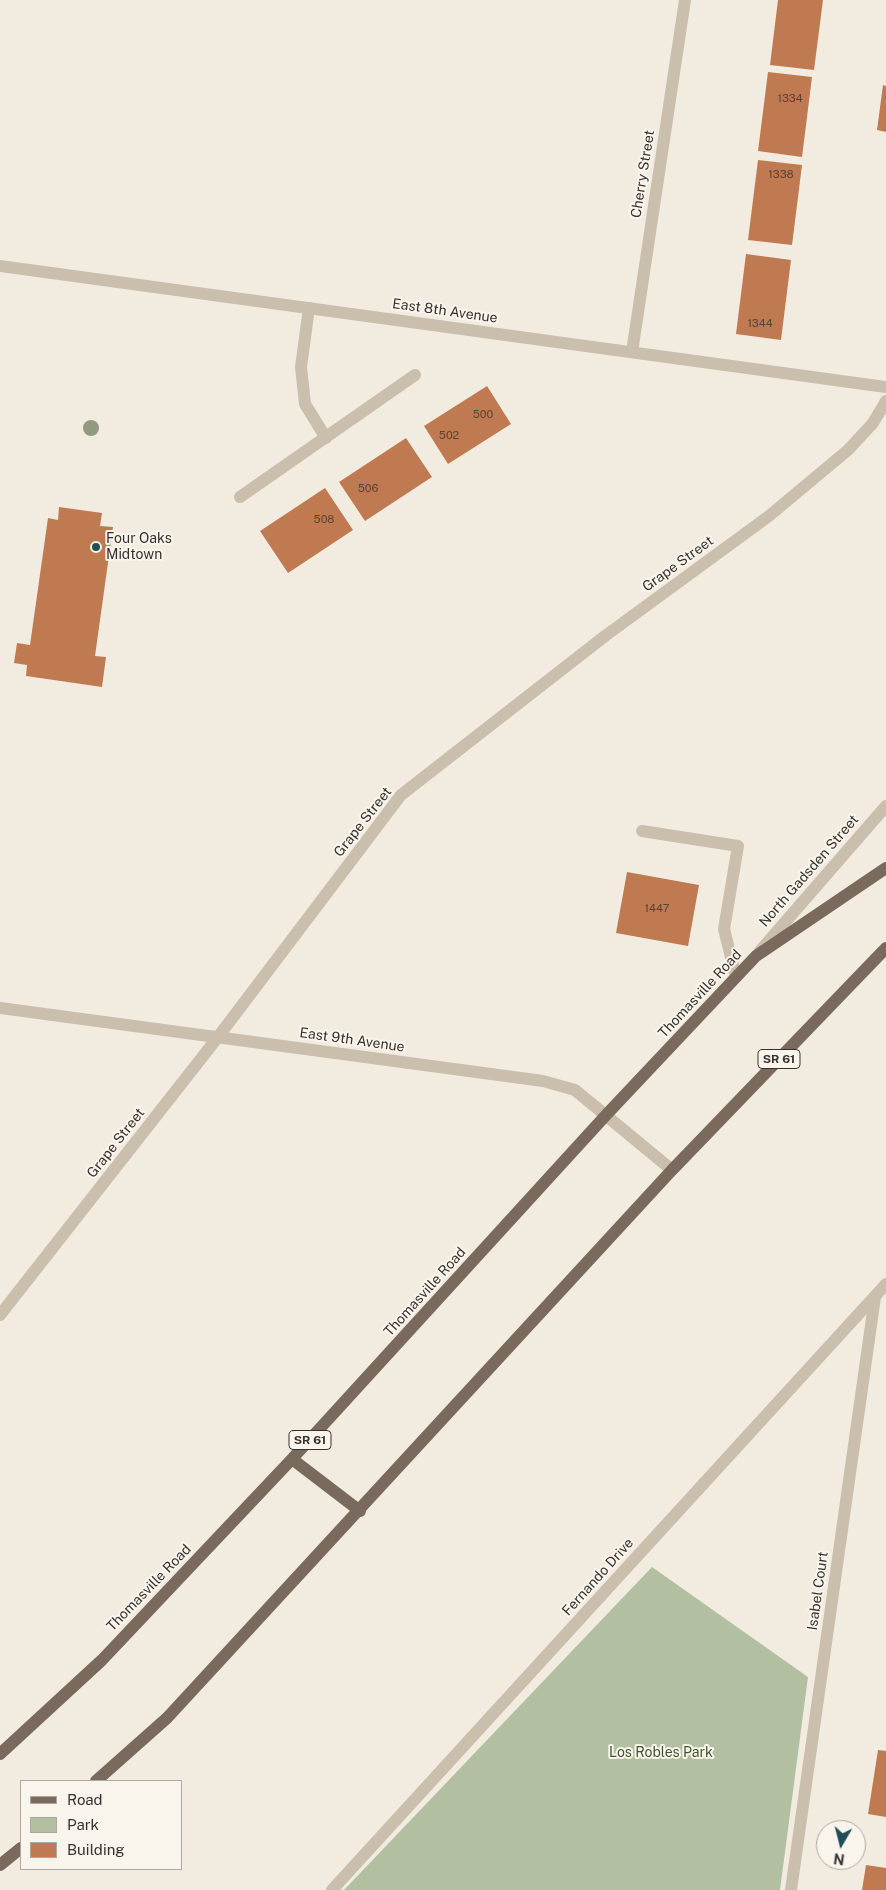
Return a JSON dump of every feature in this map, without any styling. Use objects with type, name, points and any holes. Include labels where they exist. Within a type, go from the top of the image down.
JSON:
[{"type":"main road","name":"Thomasville Road","points":[[0,1754],[102,1660],[292,1459],[606,1114],[756,956],[886,868]]},
{"type":"main road","name":"SR 61","points":[[97,1780],[167,1718],[360,1511],[672,1170],[886,948]]},
{"type":"main road","points":[[292,1459],[360,1511]]},
{"type":"main road","points":[[0,1865],[20,1849]]},
{"type":"street","name":"Cherry Street","points":[[632,352],[685,0]]},
{"type":"street","name":"East 8th Avenue","points":[[0,266],[886,387]]},
{"type":"street","points":[[309,308],[301,367],[305,404],[326,438]]},
{"type":"street","points":[[240,497],[415,375]]},
{"type":"street","name":"Grape Street","points":[[0,1315],[218,1037],[400,795],[605,636],[769,516],[848,450],[873,423],[886,401]]},
{"type":"street","name":"North Gadsden Street","points":[[756,956],[886,806]]},
{"type":"street","points":[[642,831],[738,846],[724,928],[736,977]]},
{"type":"street","name":"East 9th Avenue","points":[[0,1008],[543,1081],[575,1090],[672,1170]]},
{"type":"street","name":"Fernando Drive","points":[[332,1890],[882,1289]]},
{"type":"street","name":"Isabel Court","points":[[791,1890],[882,1289]]},
{"type":"green space","name":"Los Robles Park","points":[[652,1567],[808,1677],[780,1890],[344,1890]]},
{"type":"building","points":[[778,0],[823,0],[814,70],[770,65]]},
{"type":"building","points":[[768,72],[812,77],[802,157],[758,151]]},
{"type":"building","points":[[883,85],[886,86],[886,132],[877,130]]},
{"type":"building","points":[[758,160],[802,165],[792,245],[748,240]]},
{"type":"building","points":[[746,254],[791,260],[781,340],[736,334]]},
{"type":"building","points":[[487,386],[511,424],[448,464],[424,426]]},
{"type":"building","points":[[406,438],[432,477],[365,521],[339,482]]},
{"type":"building","points":[[325,488],[353,530],[288,573],[260,531]]},
{"type":"building","points":[[59,507],[102,513],[100,526],[113,527],[95,656],[106,657],[102,687],[26,676],[27,665],[14,663],[17,643],[30,645],[48,518],[58,520]]},
{"type":"building","points":[[627,872],[699,885],[688,946],[616,933]]},
{"type":"building","points":[[878,1750],[886,1751],[886,1817],[868,1814]]},
{"type":"building","points":[[866,1865],[886,1868],[886,1890],[862,1890]]},
{"type":"place","name":"Four Oaks Midtown","points":[[96,547]]}]
